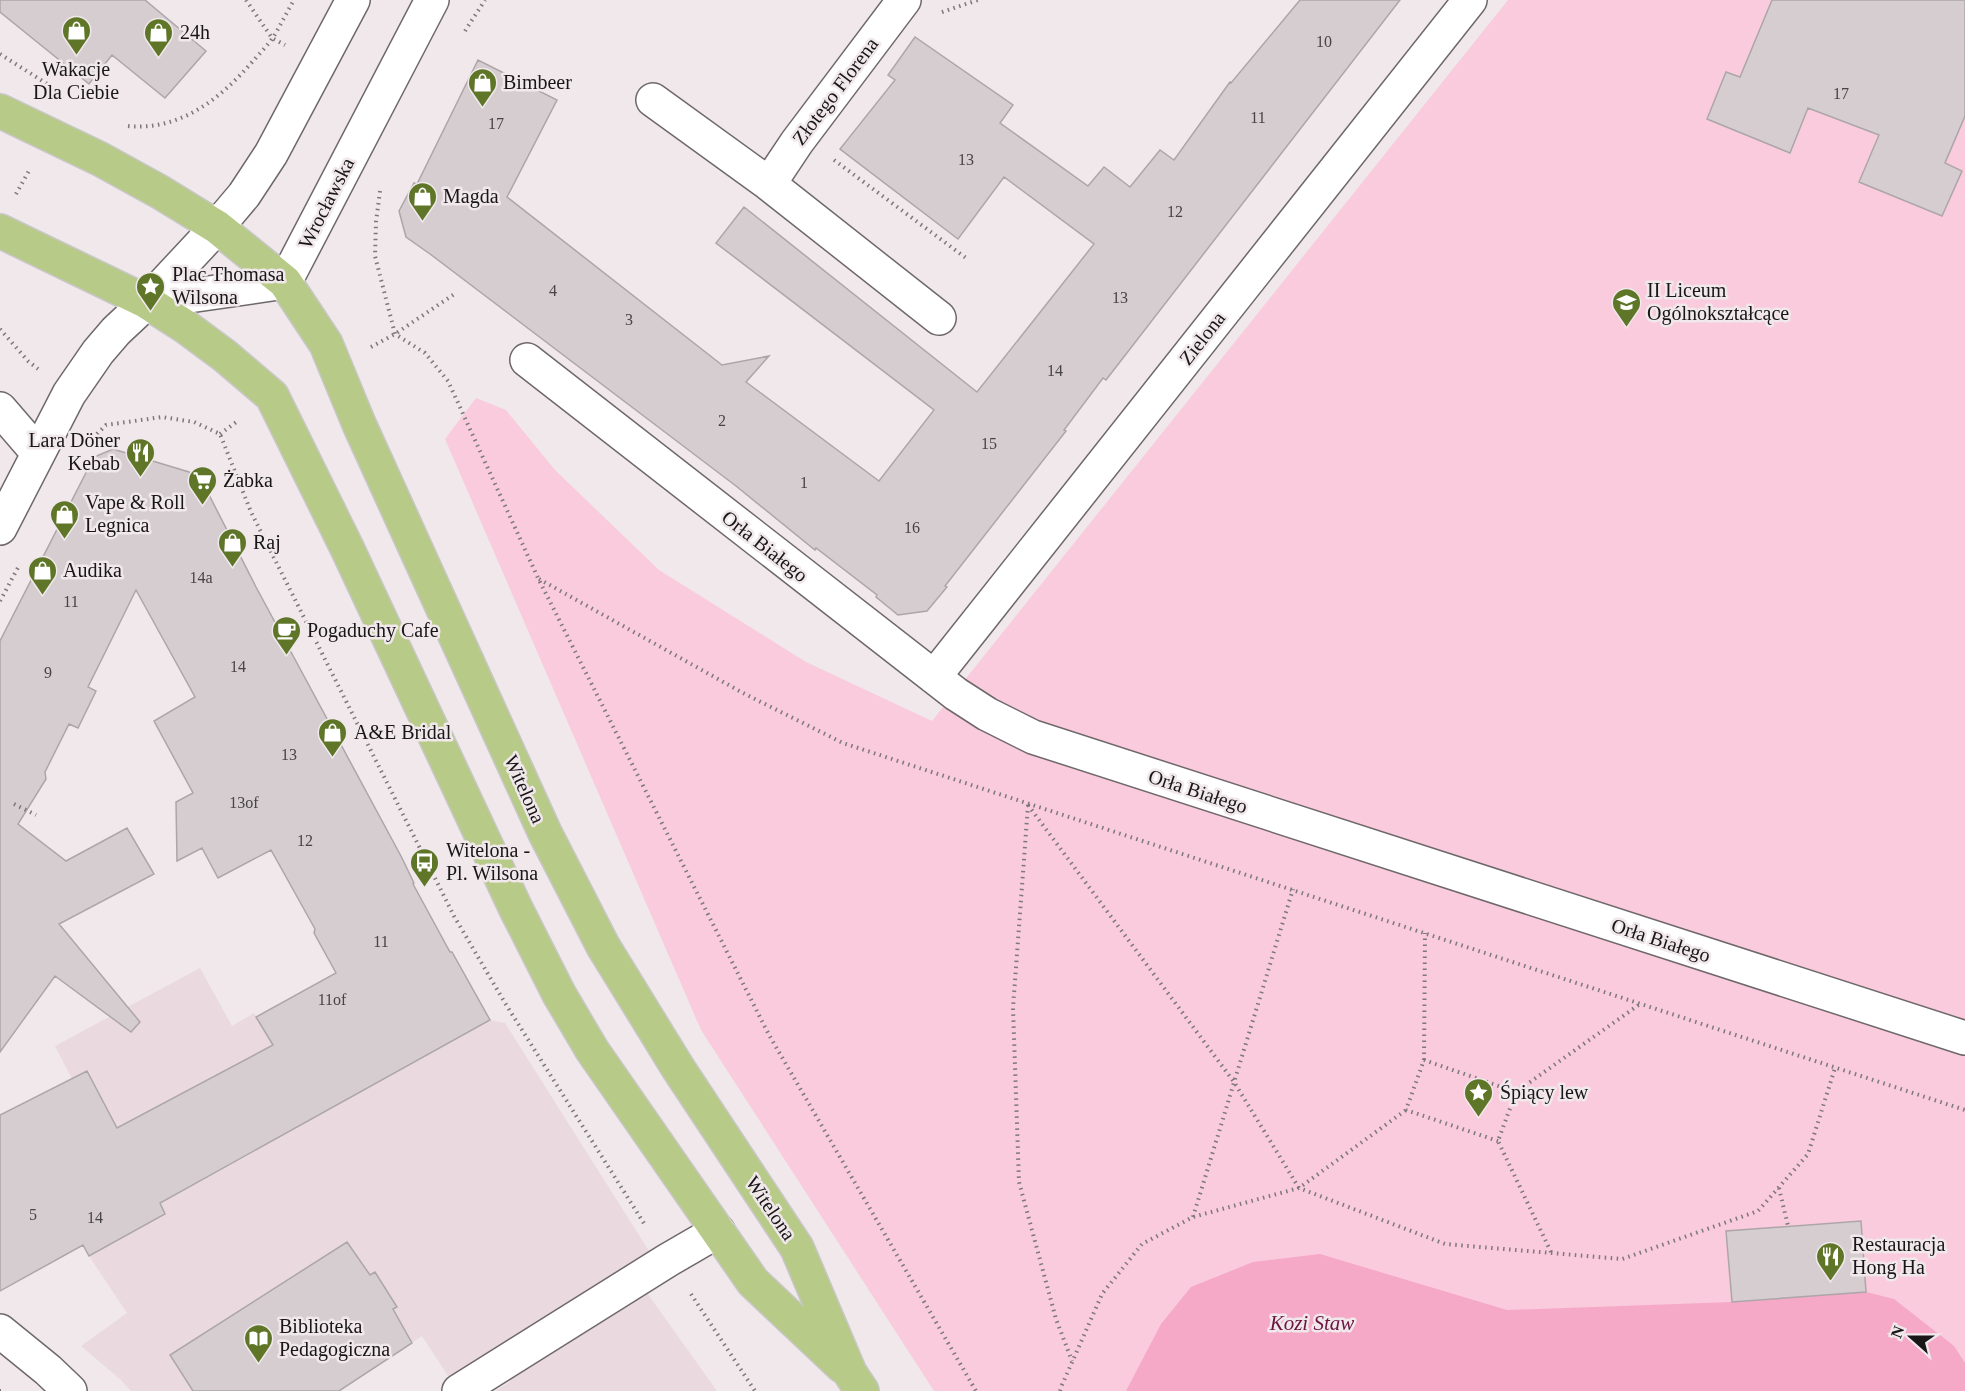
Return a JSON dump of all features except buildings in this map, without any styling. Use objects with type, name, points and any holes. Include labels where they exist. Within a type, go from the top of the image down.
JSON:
[{"type":"main road","name":"Witelona","points":[[0,111],[100,159],[160,192],[217,227],[285,282],[326,344],[364,435],[545,833],[603,946],[678,1068],[798,1248],[856,1382]]},
{"type":"main road","points":[[0,231],[147,302]]},
{"type":"main road","name":"Witelona","points":[[147,302],[225,356],[272,396],[347,548],[516,909],[559,994],[592,1050],[753,1282],[856,1382]]},
{"type":"street","points":[[0,528],[56,418],[82,374],[109,339],[147,302],[244,195],[271,154],[353,0]]},
{"type":"street","name":"Wrocławska","points":[[285,282],[432,0]]},
{"type":"street","name":"Złotego Florena","points":[[769,184],[797,142],[904,0]]},
{"type":"street","name":"Zielona","points":[[934,677],[1470,0]]},
{"type":"street","points":[[654,100],[769,184],[939,318]]},
{"type":"street","points":[[147,302],[285,282]]},
{"type":"street","name":"Orła Białego","points":[[527,360],[934,677],[987,714],[1032,737],[1965,1038]]},
{"type":"street","points":[[0,409],[38,453]]},
{"type":"street","points":[[459,1391],[718,1231]]},
{"type":"street","points":[[0,1331],[70,1391]]},
{"type":"path","points":[[246,0],[273,38]]},
{"type":"path","points":[[124,126],[139,127],[176,121],[208,105],[234,83],[273,38],[294,0]]},
{"type":"path","points":[[935,15],[978,0]]},
{"type":"path","points":[[0,54],[58,91]]},
{"type":"path","points":[[825,153],[966,258]]},
{"type":"path","points":[[380,190],[375,256],[395,334],[425,353],[448,381],[538,578],[769,1035],[976,1391]]},
{"type":"path","points":[[395,334],[456,293]]},
{"type":"path","points":[[106,425],[162,417],[194,422],[220,434],[250,512],[454,916],[505,1004],[668,1260],[755,1391]]},
{"type":"path","points":[[538,578],[743,693],[843,743],[1965,1110]]},
{"type":"path","points":[[14,804],[36,815]]},
{"type":"path","points":[[1028,804],[1234,1082],[1299,1188],[1445,1244],[1622,1259],[1758,1211],[1808,1154],[1835,1068]]},
{"type":"path","points":[[1028,804],[1013,1008],[1019,1182],[1056,1319],[1072,1361]]},
{"type":"path","points":[[1193,1217],[1293,889]]},
{"type":"path","points":[[1060,1391],[1102,1294],[1142,1244],[1193,1217],[1299,1188],[1406,1110],[1424,1060],[1425,933]]},
{"type":"path","points":[[1551,1253],[1498,1141],[1516,1092],[1640,1004]]},
{"type":"path","points":[[1424,1060],[1516,1092]]},
{"type":"path","points":[[1406,1110],[1498,1141]]},
{"type":"path","points":[[1779,1187],[1788,1226]]},
{"type":"shaded area","points":[[1508,0],[1965,0],[1965,1391],[934,1391],[701,1030],[445,439],[476,398],[506,410],[555,470],[659,570],[806,662],[932,721]]},
{"type":"shaded area","points":[[452,952],[490,1020],[505,1023],[649,1251],[450,1379],[422,1336],[339,1391],[131,1391],[81,1346],[127,1313],[89,1256],[41,1168],[73,1081],[55,1046],[200,968],[232,1026],[254,1013],[273,1045]]},
{"type":"shaded area","points":[[645,1290],[717,1391],[495,1391],[510,1382],[508,1378]]},
{"type":"water","name":"Kozi Staw","points":[[1320,1254],[1507,1310],[1732,1302],[1866,1292],[1894,1299],[1954,1346],[1965,1363],[1965,1391],[1126,1391],[1161,1324],[1191,1287],[1253,1262]]},
{"type":"place","name":"Wakacje Dla Ciebie","points":[[76,56]]},
{"type":"place","name":"24h","points":[[159,58]]},
{"type":"place","name":"Bimbeer","points":[[482,108]]},
{"type":"place","name":"Magda","points":[[422,222]]},
{"type":"place","name":"Plac Thomasa Wilsona","points":[[151,312]]},
{"type":"place","name":"II Liceum Ogólnokształcące","points":[[1626,328]]},
{"type":"place","name":"Lara Döner Kebab","points":[[141,478]]},
{"type":"place","name":"Żabka","points":[[202,506]]},
{"type":"place","name":"Vape & Roll Legnica","points":[[64,540]]},
{"type":"place","name":"Raj","points":[[232,568]]},
{"type":"place","name":"Audika","points":[[42,596]]},
{"type":"place","name":"Pogaduchy Cafe","points":[[286,656]]},
{"type":"place","name":"A&E Bridal","points":[[333,758]]},
{"type":"place","name":"Witelona - Pl. Wilsona","points":[[425,888]]},
{"type":"place","name":"Śpiący lew","points":[[1479,1118]]},
{"type":"place","name":"Restauracja Hong Ha","points":[[1831,1282]]},
{"type":"place","name":"Biblioteka Pedagogiczna","points":[[258,1364]]}]
